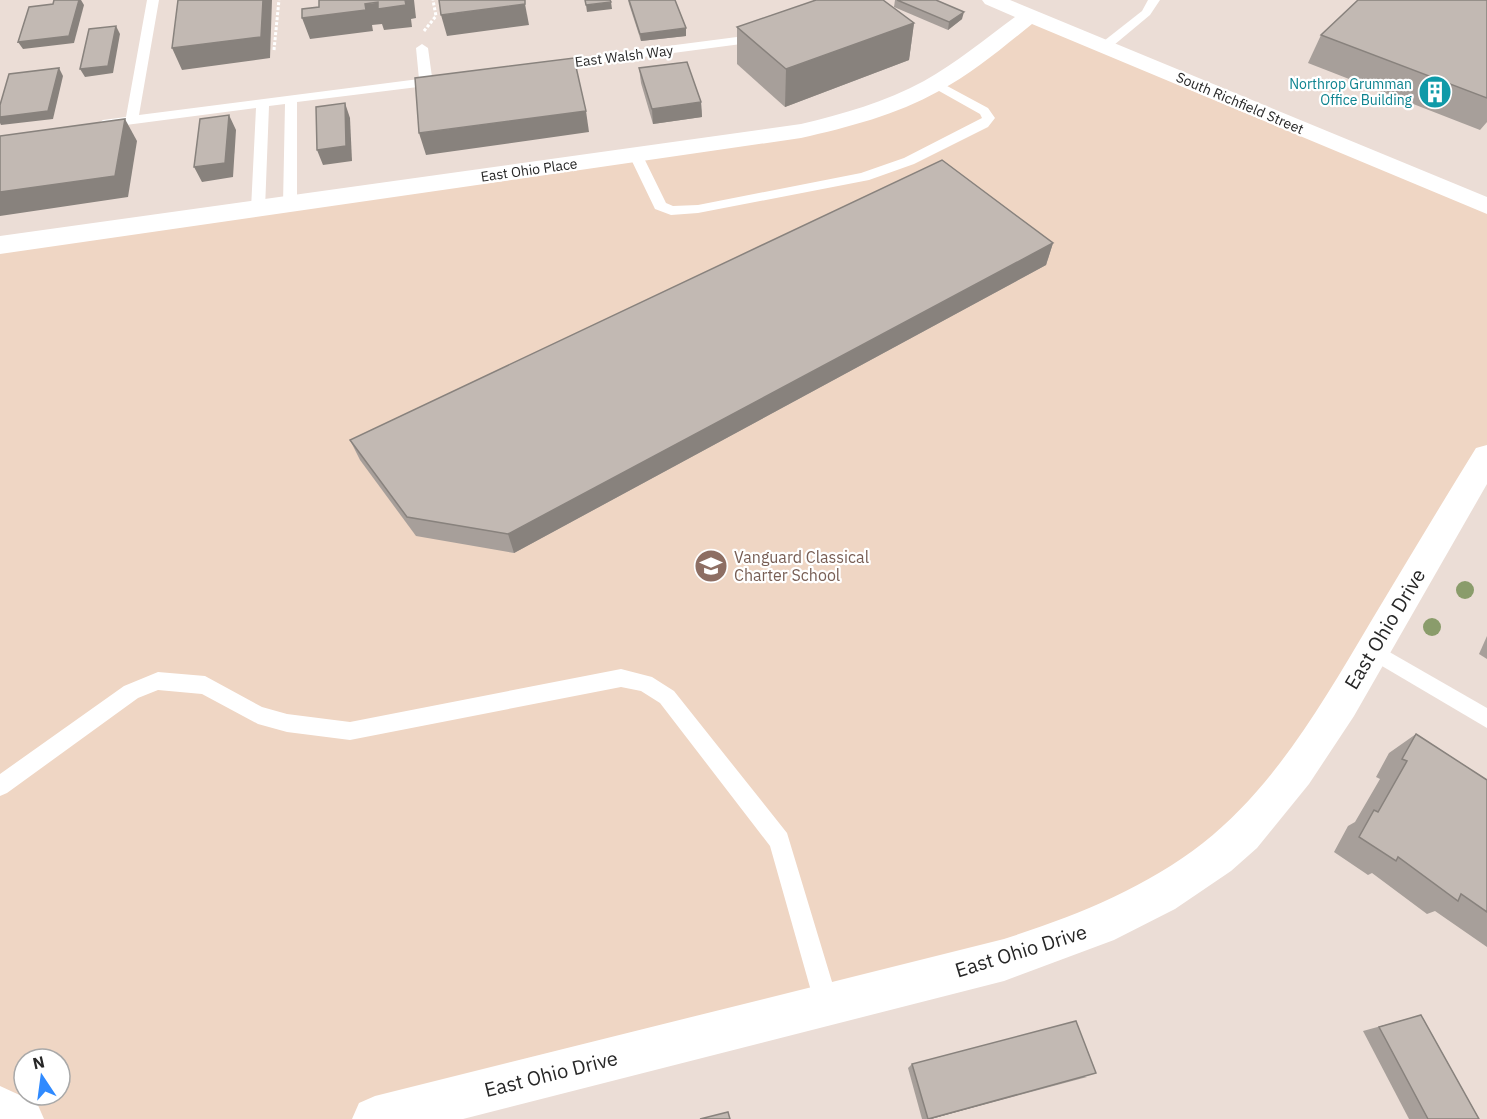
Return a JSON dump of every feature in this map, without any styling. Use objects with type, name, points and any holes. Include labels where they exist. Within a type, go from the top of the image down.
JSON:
[{"type":"street","name":"South Richfield Street","points":[[992,0],[1487,206]]},
{"type":"street","name":"East Ohio Place","points":[[0,245],[801,131],[838,123],[903,100],[936,84],[1030,16]]},
{"type":"street","name":"East Ohio Drive","points":[[375,1119],[1004,960],[1069,939],[1133,911],[1191,875],[1242,835],[1284,790],[1317,743],[1485,466]]},
{"type":"street","points":[[0,1108],[21,1119]]},
{"type":"lane","points":[[132,120],[153,0]]},
{"type":"lane","points":[[1104,47],[1146,13],[1154,0]]},
{"type":"lane","name":"East Walsh Way","points":[[541,67],[772,37]]},
{"type":"lane","points":[[422,48],[426,82]]},
{"type":"lane","points":[[88,126],[450,79]]},
{"type":"lane","points":[[636,155],[660,206],[671,211],[698,210],[864,177],[909,161],[983,124],[988,118],[984,111],[936,84]]},
{"type":"lane","points":[[258,209],[291,99]]},
{"type":"lane","points":[[262,103],[291,204]]},
{"type":"lane","points":[[1372,650],[1487,719]]},
{"type":"lane","points":[[0,786],[131,692],[158,681],[205,685],[258,715],[287,723],[350,731],[621,678],[645,683],[667,697],[779,841],[827,1005]]},
{"type":"path","points":[[274,50],[279,0]]},
{"type":"path","points":[[424,32],[425,27],[436,16],[433,0]]},
{"type":"shaded area","name":"Vanguard Classical Charter School","points":[[1030,16],[1487,206],[1487,458],[1317,743],[1133,911],[375,1119],[21,1119],[0,1108],[0,245],[801,131],[903,100]]},
{"type":"building","points":[[54,0],[79,0],[69,36],[18,42],[29,7],[53,4]]},
{"type":"building","points":[[178,0],[263,0],[261,37],[172,48]]},
{"type":"building","points":[[319,0],[405,0],[406,5],[378,9],[378,2],[365,4],[366,10],[302,18],[302,9],[319,7]]},
{"type":"building","points":[[439,0],[525,0],[525,4],[441,15]]},
{"type":"building","points":[[585,0],[610,0],[611,2],[586,5]]},
{"type":"building","points":[[629,0],[675,0],[686,28],[640,34]]},
{"type":"building","points":[[816,0],[883,0],[914,23],[786,69],[737,27]]},
{"type":"building","points":[[897,0],[936,0],[964,12],[949,22]]},
{"type":"building","name":"Northrop Grumman Office Building","points":[[1358,0],[1487,0],[1487,98],[1321,35]]},
{"type":"building","points":[[116,26],[108,66],[80,69],[89,29]]},
{"type":"building","points":[[574,58],[586,111],[419,133],[415,78]]},
{"type":"building","points":[[687,62],[701,102],[652,109],[639,68]]},
{"type":"building","points":[[59,68],[48,111],[0,117],[0,105],[9,74]]},
{"type":"building","points":[[345,103],[346,146],[317,150],[316,107]]},
{"type":"building","points":[[229,115],[225,163],[194,167],[200,119]]},
{"type":"building","points":[[125,119],[115,176],[0,192],[0,136]]},
{"type":"building","points":[[942,160],[1053,243],[508,534],[407,517],[350,440]]},
{"type":"building","points":[[1416,734],[1487,780],[1487,912],[1461,894],[1458,901],[1398,857],[1396,861],[1359,837],[1374,810],[1378,812],[1407,761],[1402,759]]},
{"type":"building","points":[[1421,1015],[1479,1119],[1428,1119],[1379,1027]]},
{"type":"building","points":[[1076,1021],[1096,1073],[928,1119],[912,1064]]},
{"type":"building","points":[[728,1112],[730,1119],[700,1119]]},
{"type":"place","name":"Northrop Grumman Office Building","points":[[1435,92]]},
{"type":"place","name":"Vanguard Classical Charter School","points":[[711,566]]}]
